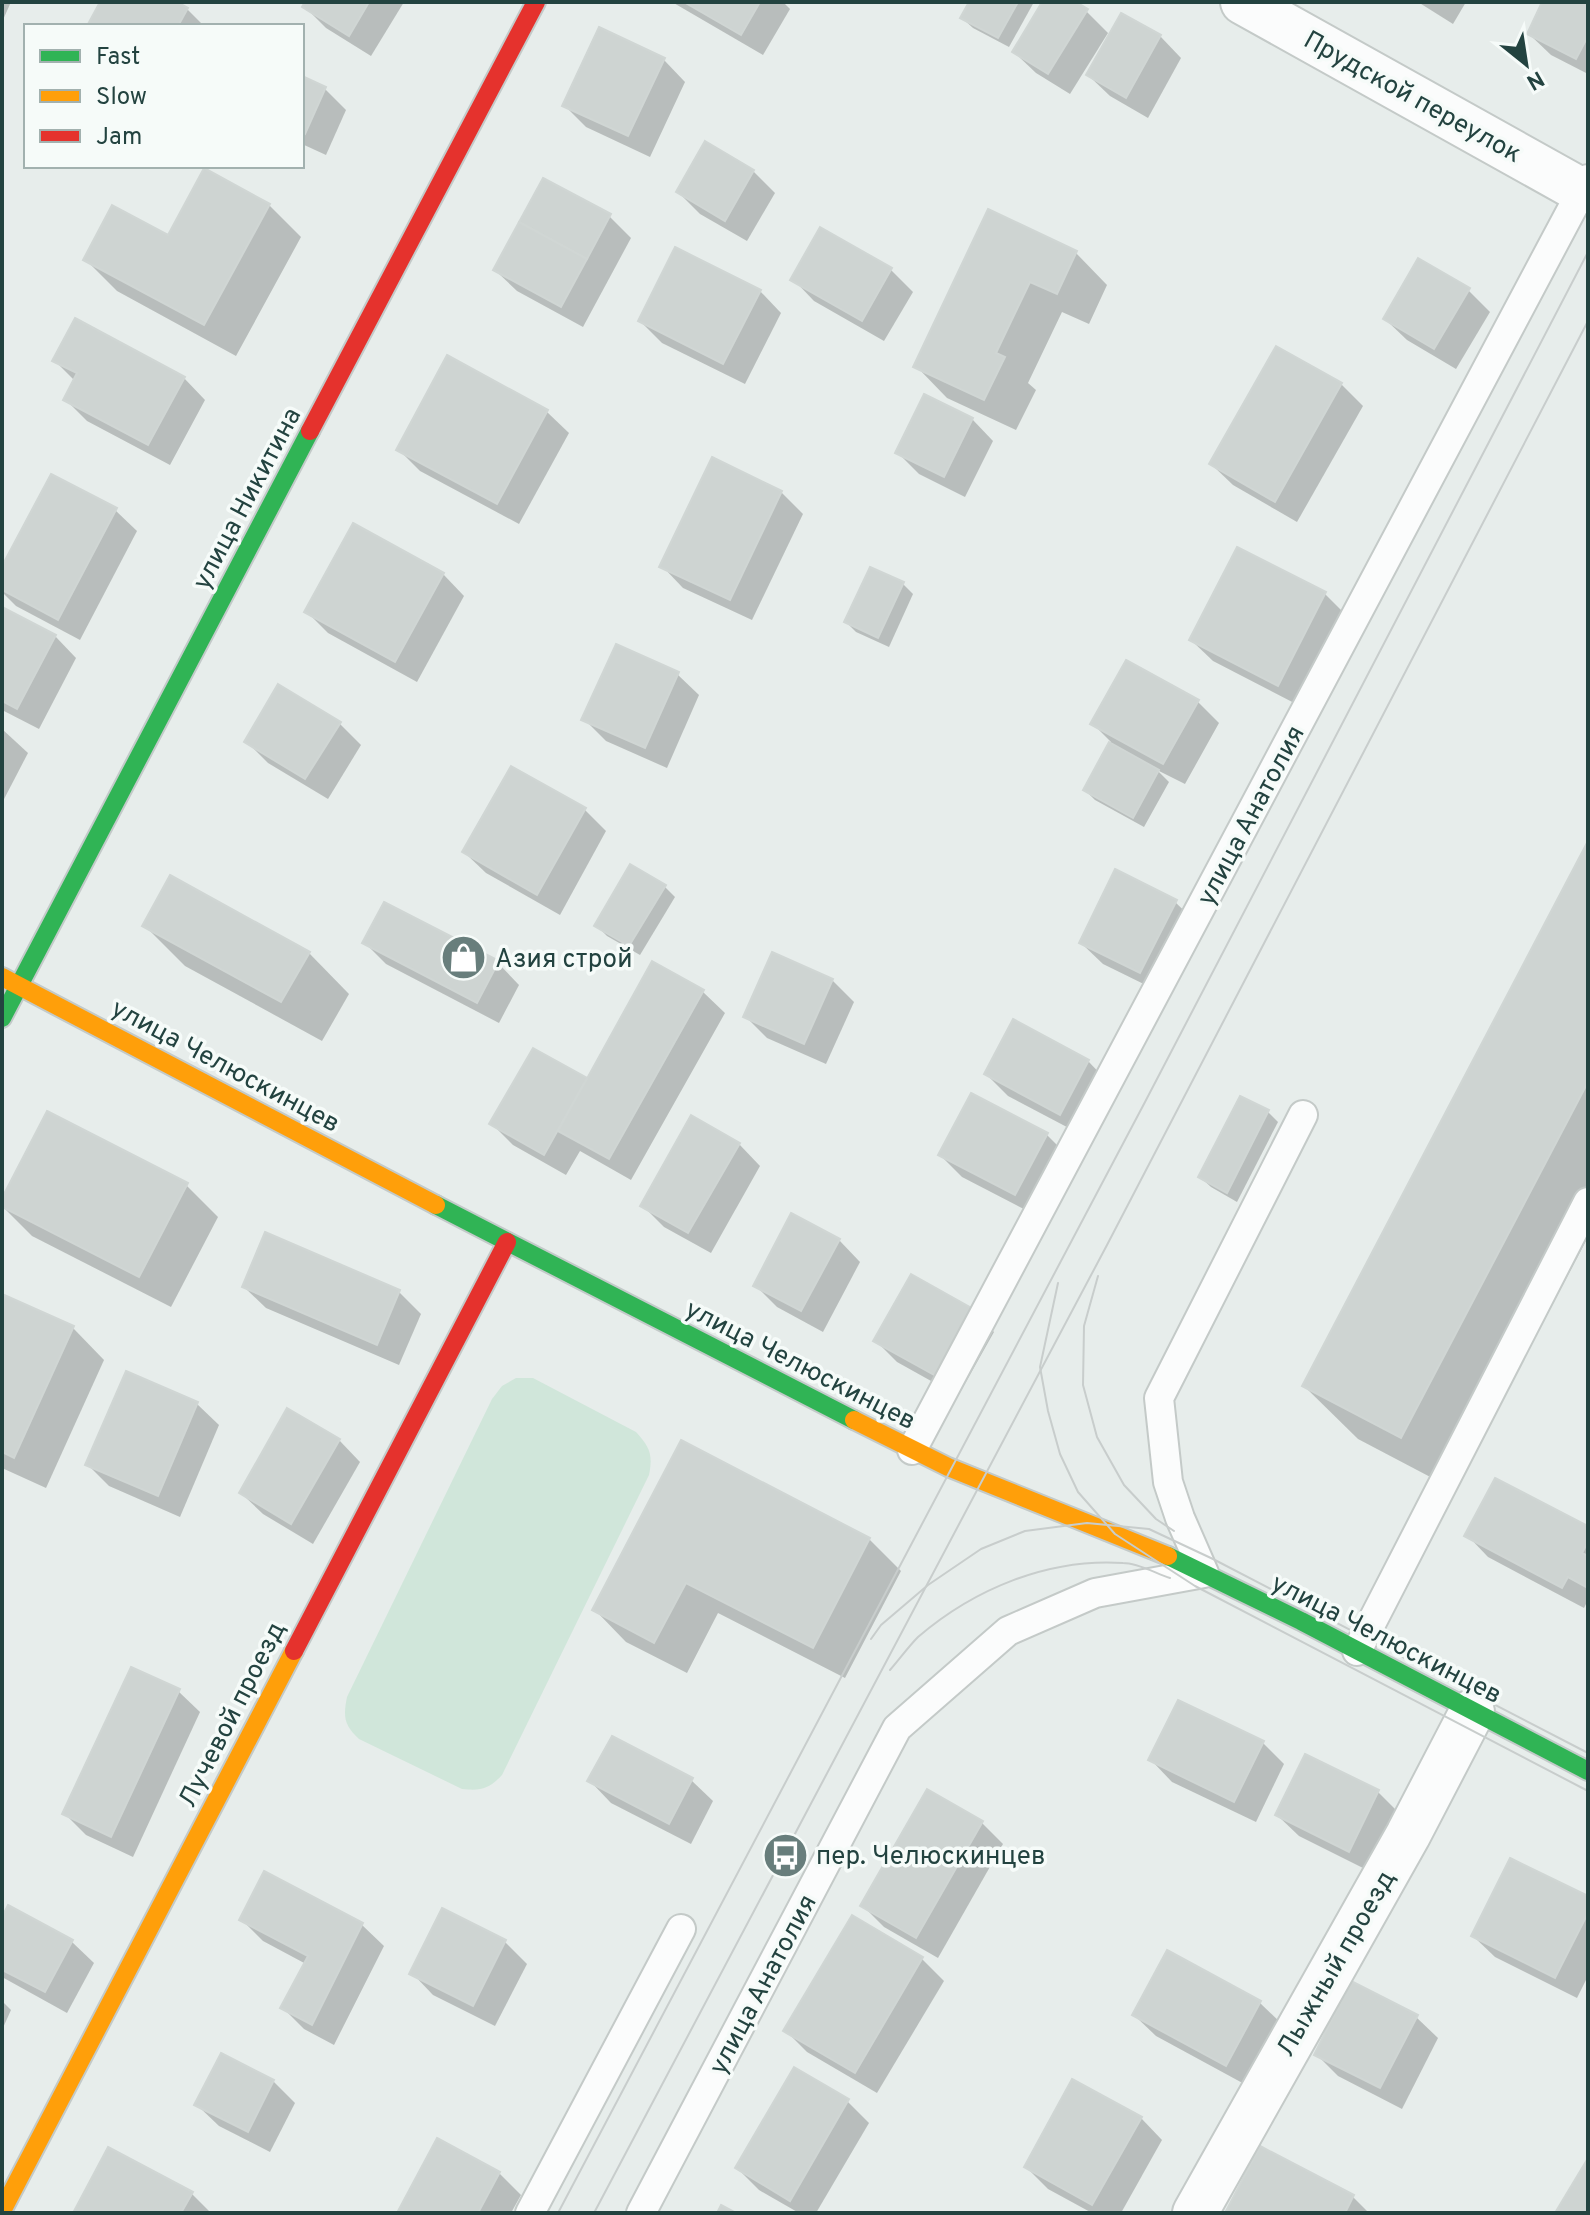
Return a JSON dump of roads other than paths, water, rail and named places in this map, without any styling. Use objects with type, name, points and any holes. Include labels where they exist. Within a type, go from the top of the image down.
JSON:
[{"type":"street","name":"улица Никитина","points":[[2,1018],[10,982],[536,2]]},
{"type":"street","name":"Прудской переулок","points":[[1243,2],[1585,185]]},
{"type":"street","name":"улица Челюскинцев","points":[[10,982],[912,1450],[981,1482],[1204,1573],[1588,1771]]},
{"type":"street","name":"Лучевой проезд","points":[[2,2211],[507,1242]]},
{"type":"street","name":"Лыжный проезд","points":[[1195,2213],[1408,1835],[1472,1712]]},
{"type":"lane","name":"улица Анатолия","points":[[912,1450],[1585,185]]},
{"type":"lane","points":[[1204,1573],[1168,1482],[1159,1398],[1303,1115]]},
{"type":"lane","points":[[1357,1651],[1588,1202]]},
{"type":"lane","name":"улица Анатолия","points":[[641,2213],[897,1728],[1008,1631],[1095,1593],[1204,1573]]},
{"type":"lane","points":[[530,2213],[681,1929]]},
{"type":"tram line","points":[[558,2213],[1145,1102],[1588,252]]},
{"type":"tram line","points":[[594,2213],[1107,1245],[1588,321]]},
{"type":"tram line","points":[[1098,1276],[1084,1326],[1083,1385],[1097,1437],[1124,1485],[1156,1519],[1174,1531]]},
{"type":"tram line","points":[[1058,1283],[1040,1367],[1048,1411],[1060,1454],[1078,1492],[1115,1534],[1195,1586],[1588,1791]]},
{"type":"tram line","points":[[871,1639],[881,1625],[928,1585],[981,1549],[1025,1531],[1087,1523],[1149,1529],[1588,1753]]},
{"type":"tram line","points":[[890,1670],[918,1637],[940,1620],[963,1604],[1013,1580],[1067,1566],[1095,1563],[1129,1563],[1170,1578]]},
{"type":"place","name":"Азия строй","points":[[464,958]]},
{"type":"place","name":"пер. Челюскинцев","points":[[785,1855]]}]
